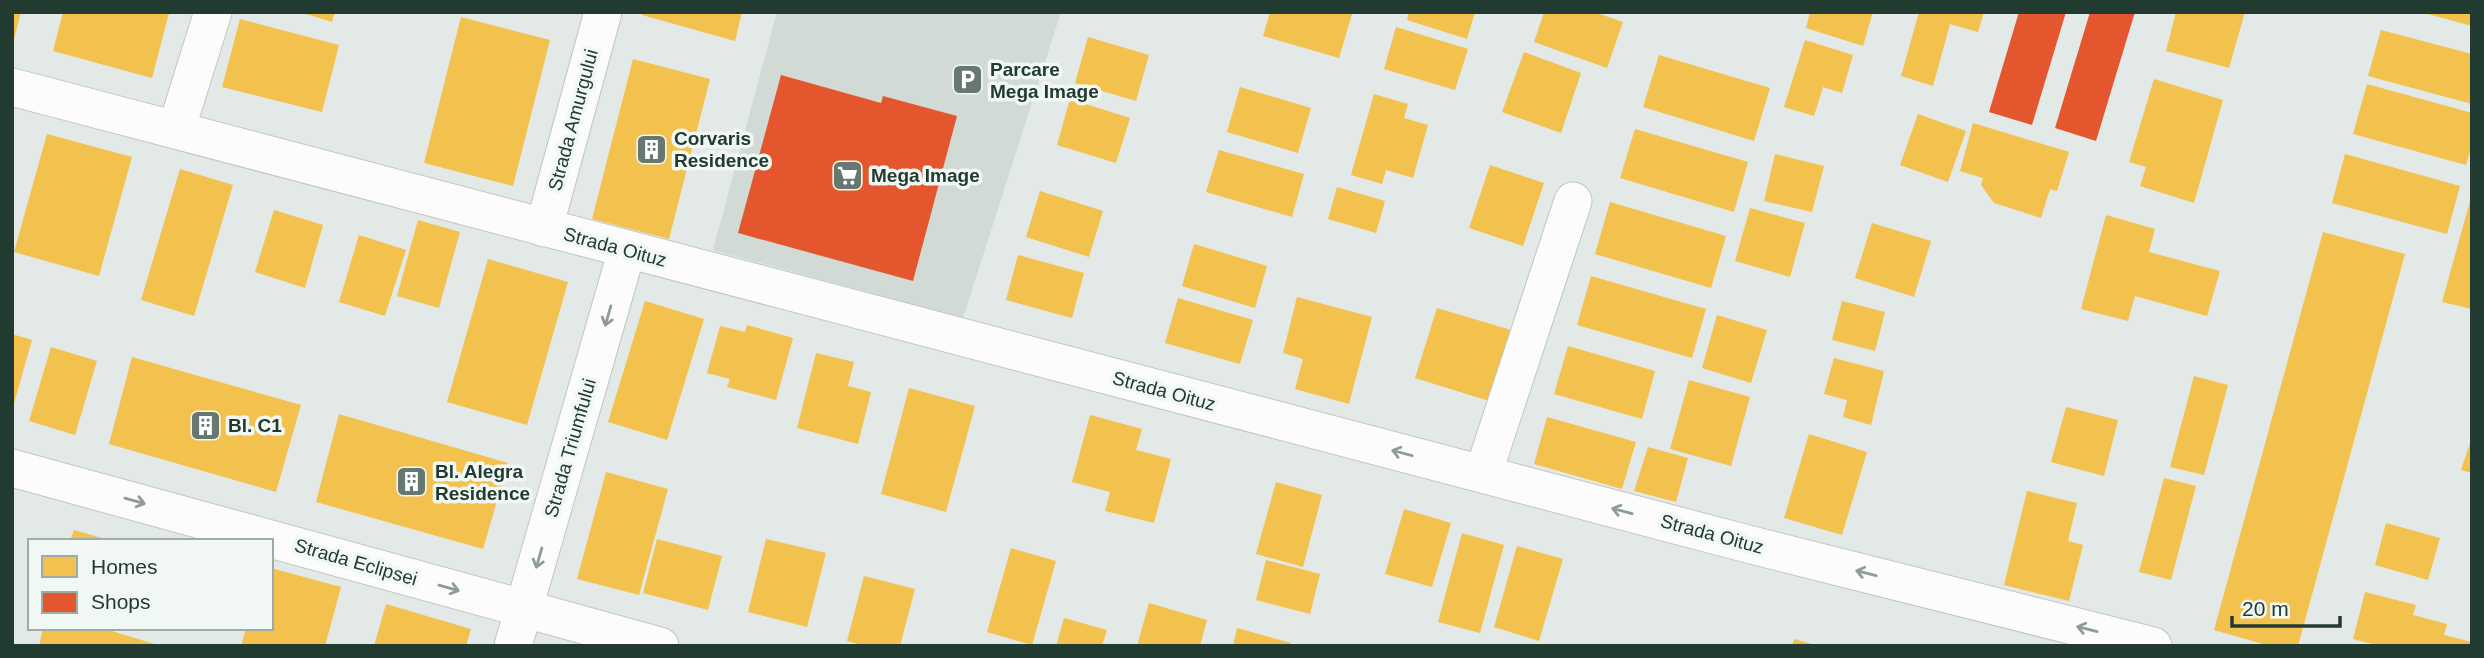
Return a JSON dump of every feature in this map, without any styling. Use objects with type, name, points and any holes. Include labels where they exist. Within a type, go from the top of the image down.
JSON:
[{"type":"street","points":[[176,130],[213,12]]},
{"type":"street","name":"Strada Amurgului","points":[[544,228],[603,12]]},
{"type":"street","name":"Strada Oituz","points":[[12,87],[1483,474],[2150,645]]},
{"type":"street","points":[[1483,474],[1573,201]]},
{"type":"street","name":"Strada Triumfului","points":[[513,646],[627,250]]},
{"type":"street","name":"Strada Eclipsei","points":[[12,468],[270,539]]},
{"type":"street","name":"Strada Eclipsei","points":[[273,540],[660,646]]},
{"type":"shaded area","points":[[777,12],[1061,12],[963,318],[713,250]]},
{"type":"building: Homes","points":[[12,12],[21,12],[13,43],[12,43]]},
{"type":"building: Homes","points":[[63,12],[169,13],[152,78],[53,51]]},
{"type":"building: Homes","points":[[300,12],[335,12],[332,22]]},
{"type":"building: Homes","points":[[643,12],[742,12],[735,41],[642,15]]},
{"type":"building: Homes","points":[[1270,12],[1352,14],[1339,58],[1263,36]]},
{"type":"building: Homes","points":[[1409,12],[1475,12],[1467,39],[1407,20]]},
{"type":"building: Homes","points":[[1544,12],[1594,12],[1623,22],[1607,68],[1534,42]]},
{"type":"building: Homes","points":[[1810,12],[1873,12],[1863,46],[1806,28]]},
{"type":"building: Homes","points":[[1919,12],[1984,12],[1978,32],[1950,24],[1933,86],[1901,76]]},
{"type":"building: Homes","points":[[2176,12],[2245,12],[2229,68],[2166,51]]},
{"type":"building: Homes","points":[[2472,12],[2472,26],[2424,13]]},
{"type":"building: Homes","points":[[461,17],[550,40],[513,186],[424,163]]},
{"type":"building: Homes","points":[[240,19],[339,45],[322,112],[222,87]]},
{"type":"building: Homes","points":[[1396,27],[1468,49],[1455,90],[1384,69]]},
{"type":"building: Homes","points":[[2381,30],[2472,54],[2472,104],[2368,76]]},
{"type":"building: Homes","points":[[1088,37],[1149,55],[1136,101],[1075,83]]},
{"type":"building: Homes","points":[[1805,40],[1853,55],[1842,93],[1823,87],[1814,116],[1784,107]]},
{"type":"building: Homes","points":[[1524,52],[1581,73],[1561,133],[1502,112]]},
{"type":"building: Homes","points":[[1659,55],[1770,88],[1754,141],[1643,107]]},
{"type":"building: Homes","name":"Corvaris Residence","points":[[633,59],[710,79],[669,239],[592,219]]},
{"type":"building: Homes","points":[[2154,79],[2223,100],[2194,203],[2140,186],[2146,167],[2129,162]]},
{"type":"building: Homes","points":[[2367,84],[2472,113],[2472,145],[2466,165],[2353,134]]},
{"type":"building: Homes","points":[[1240,87],[1311,108],[1298,153],[1227,132]]},
{"type":"building: Homes","points":[[1374,94],[1408,104],[1404,118],[1428,125],[1413,178],[1386,170],[1382,184],[1351,175]]},
{"type":"building: Homes","points":[[1070,99],[1130,118],[1116,163],[1057,145]]},
{"type":"building: Homes","points":[[1918,114],[1966,131],[1948,182],[1900,165]]},
{"type":"building: Homes","points":[[1973,123],[2069,152],[2057,191],[2050,189],[2041,218],[1994,203],[1981,185],[1983,178],[1960,171]]},
{"type":"building: Homes","points":[[1635,129],[1748,162],[1734,212],[1620,178]]},
{"type":"building: Homes","points":[[47,134],[132,157],[99,276],[14,252]]},
{"type":"building: Homes","points":[[1219,150],[1304,174],[1292,217],[1206,192]]},
{"type":"building: Homes","points":[[1775,154],[1824,166],[1812,212],[1764,201]]},
{"type":"building: Homes","points":[[2345,154],[2460,186],[2447,234],[2332,203]]},
{"type":"building: Homes","points":[[1490,165],[1544,183],[1523,246],[1469,228]]},
{"type":"building: Homes","points":[[180,169],[233,185],[194,316],[141,300]]},
{"type":"building: Homes","points":[[1337,187],[1385,201],[1376,233],[1328,219]]},
{"type":"building: Homes","points":[[1040,191],[1103,211],[1089,257],[1026,237]]},
{"type":"building: Homes","points":[[2472,194],[2472,309],[2442,302]]},
{"type":"building: Homes","points":[[1610,202],[1726,236],[1711,288],[1595,254]]},
{"type":"building: Homes","points":[[1750,208],[1805,223],[1790,277],[1735,261]]},
{"type":"building: Homes","points":[[274,210],[323,225],[305,288],[255,272]]},
{"type":"building: Homes","points":[[2106,215],[2155,229],[2149,252],[2220,271],[2207,316],[2135,296],[2128,321],[2081,309]]},
{"type":"building: Homes","points":[[418,220],[460,232],[439,308],[397,296]]},
{"type":"building: Homes","points":[[1872,223],[1931,241],[1914,297],[1855,278]]},
{"type":"building: Homes","points":[[2323,232],[2405,254],[2298,646],[2270,646],[2214,630]]},
{"type":"building: Homes","points":[[359,235],[406,250],[385,316],[339,302]]},
{"type":"building: Homes","points":[[1194,244],[1267,266],[1255,308],[1182,286]]},
{"type":"building: Homes","points":[[1018,255],[1084,273],[1072,318],[1006,300]]},
{"type":"building: Homes","points":[[488,259],[568,282],[527,425],[447,402]]},
{"type":"building: Homes","points":[[1591,276],[1706,309],[1692,358],[1577,325]]},
{"type":"building: Homes","points":[[1297,297],[1372,317],[1349,404],[1295,389],[1303,359],[1283,353]]},
{"type":"building: Homes","points":[[1178,298],[1253,320],[1240,364],[1165,343]]},
{"type":"building: Homes","points":[[645,301],[704,319],[667,440],[608,422]]},
{"type":"building: Homes","points":[[1842,301],[1885,312],[1875,351],[1832,340]]},
{"type":"building: Homes","points":[[1437,308],[1511,330],[1489,401],[1415,378]]},
{"type":"building: Homes","points":[[1717,315],[1767,330],[1751,383],[1702,368]]},
{"type":"building: Homes","points":[[747,325],[793,338],[776,400],[727,387],[730,379],[707,373],[720,326],[745,332]]},
{"type":"building: Homes","points":[[12,334],[32,340],[13,407],[12,407]]},
{"type":"building: Homes","points":[[1568,346],[1655,371],[1642,419],[1554,394]]},
{"type":"building: Homes","points":[[51,347],[97,361],[75,435],[29,421]]},
{"type":"building: Homes","points":[[816,353],[854,362],[848,386],[871,392],[858,444],[797,428]]},
{"type":"building: Homes","name":"Bl. C1","points":[[132,357],[301,405],[276,492],[109,444]]},
{"type":"building: Homes","points":[[1834,358],[1884,371],[1871,425],[1843,417],[1847,400],[1824,394]]},
{"type":"building: Homes","points":[[2194,376],[2228,385],[2204,475],[2170,467]]},
{"type":"building: Homes","points":[[1689,380],[1750,397],[1731,466],[1670,449]]},
{"type":"building: Homes","points":[[909,388],[975,406],[946,512],[881,494]]},
{"type":"building: Homes","points":[[2066,407],[2118,420],[2104,476],[2051,462]]},
{"type":"building: Homes","name":"Bl. Alegra Residence","points":[[339,414],[508,463],[483,549],[316,502]]},
{"type":"building: Homes","points":[[1090,415],[1142,429],[1136,450],[1171,459],[1154,523],[1105,511],[1110,492],[1072,482]]},
{"type":"building: Homes","points":[[1547,417],[1636,442],[1622,489],[1534,464]]},
{"type":"building: Homes","points":[[1809,434],[1867,452],[1842,535],[1784,518]]},
{"type":"building: Homes","points":[[2472,437],[2472,473],[2461,470]]},
{"type":"building: Homes","points":[[1648,447],[1688,458],[1676,502],[1634,491]]},
{"type":"building: Homes","points":[[606,472],[668,489],[639,595],[577,579]]},
{"type":"building: Homes","points":[[2164,478],[2196,486],[2171,580],[2139,572]]},
{"type":"building: Homes","points":[[1276,482],[1322,495],[1303,567],[1256,554]]},
{"type":"building: Homes","points":[[2027,491],[2077,503],[2068,541],[2083,545],[2069,601],[2004,585]]},
{"type":"building: Homes","points":[[1404,509],[1451,523],[1432,587],[1385,574]]},
{"type":"building: Homes","points":[[2386,523],[2440,538],[2428,580],[2375,565]]},
{"type":"building: Homes","points":[[74,530],[106,539],[71,539]]},
{"type":"building: Homes","points":[[1462,533],[1504,545],[1480,633],[1438,622]]},
{"type":"building: Homes","points":[[657,539],[722,556],[708,610],[643,593]]},
{"type":"building: Homes","points":[[766,539],[826,553],[807,627],[748,612]]},
{"type":"building: Homes","points":[[1517,546],[1563,559],[1539,641],[1494,627]]},
{"type":"building: Homes","points":[[1011,548],[1056,561],[1032,645],[987,632]]},
{"type":"building: Homes","points":[[1266,560],[1320,574],[1310,614],[1256,600]]},
{"type":"building: Homes","points":[[273,569],[341,587],[325,646],[241,646],[245,630],[273,630]]},
{"type":"building: Homes","points":[[864,576],[915,589],[900,646],[866,646],[847,641]]},
{"type":"building: Homes","points":[[2365,592],[2416,605],[2413,615],[2447,624],[2444,635],[2472,642],[2472,646],[2380,646],[2353,639]]},
{"type":"building: Homes","points":[[1149,603],[1207,620],[1200,646],[1137,646]]},
{"type":"building: Homes","points":[[386,604],[471,629],[466,646],[374,646]]},
{"type":"building: Homes","points":[[1064,618],[1107,630],[1102,646],[1056,646]]},
{"type":"building: Homes","points":[[1237,628],[1291,643],[1291,646],[1233,646]]},
{"type":"building: Homes","points":[[43,630],[109,630],[161,646],[39,646]]},
{"type":"building: Homes","points":[[1794,639],[1816,645],[1816,646],[1792,646]]},
{"type":"building: Shops","points":[[2019,12],[2066,12],[2032,125],[1989,112]]},
{"type":"building: Shops","points":[[2090,12],[2135,12],[2096,141],[2055,128]]},
{"type":"building: Shops","name":"Mega Image","points":[[781,75],[881,103],[883,96],[957,116],[913,281],[738,233]]},
{"type":"place","name":"Parcare Mega Image","points":[[967,80]]},
{"type":"place","name":"Corvaris Residence","points":[[651,149]]},
{"type":"place","name":"Mega Image","points":[[848,175]]},
{"type":"place","name":"Bl. C1","points":[[205,425]]},
{"type":"place","name":"Bl. Alegra Residence","points":[[412,482]]}]
